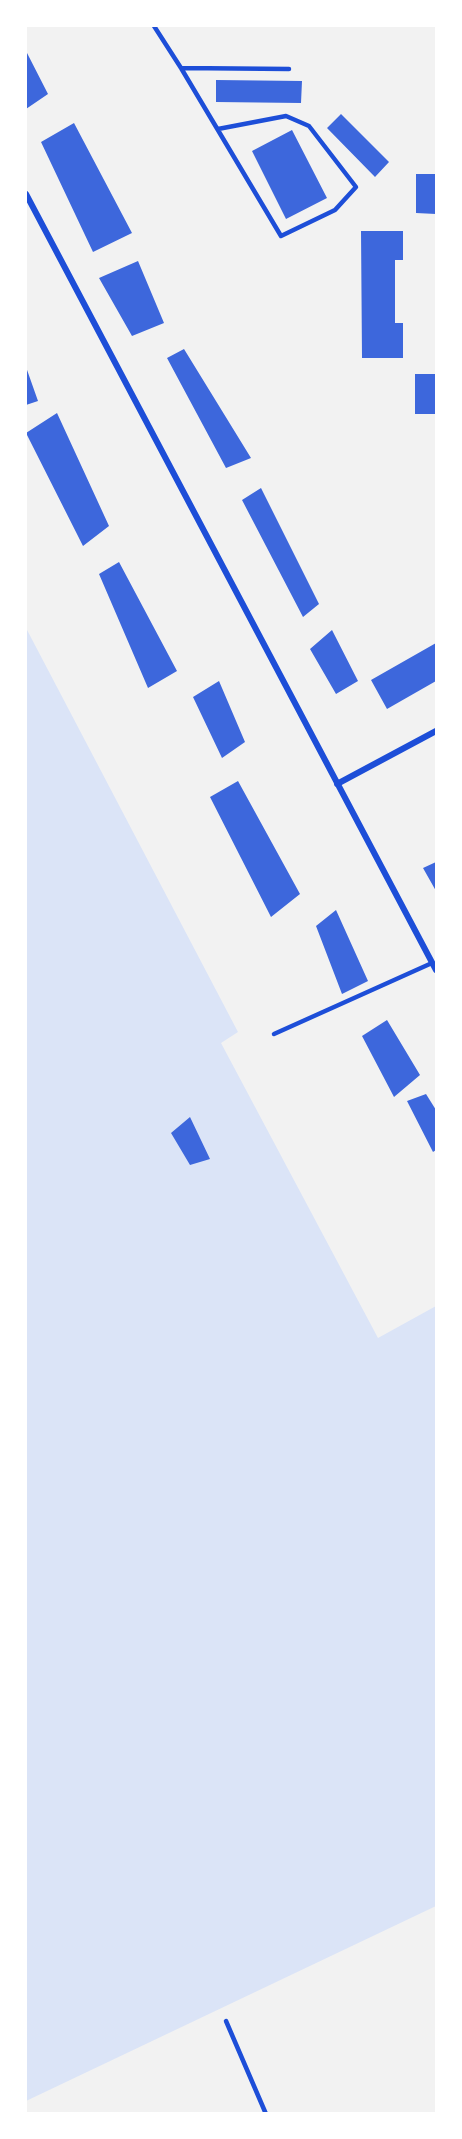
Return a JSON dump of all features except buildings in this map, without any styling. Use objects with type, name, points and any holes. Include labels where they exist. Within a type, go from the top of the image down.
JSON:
[{"type":"street","points":[[26,194],[436,970]]},
{"type":"street","points":[[337,784],[436,731]]},
{"type":"lane","points":[[154,26],[281,236],[335,210],[356,187],[309,126],[286,116],[218,129]]},
{"type":"lane","points":[[181,68],[289,69]]},
{"type":"lane","points":[[274,1034],[432,963]]},
{"type":"lane","points":[[225,2021],[266,2114]]},
{"type":"shaded area","points":[[26,628],[238,1032],[221,1043],[378,1338],[436,1306],[436,1906],[26,2101]]}]
